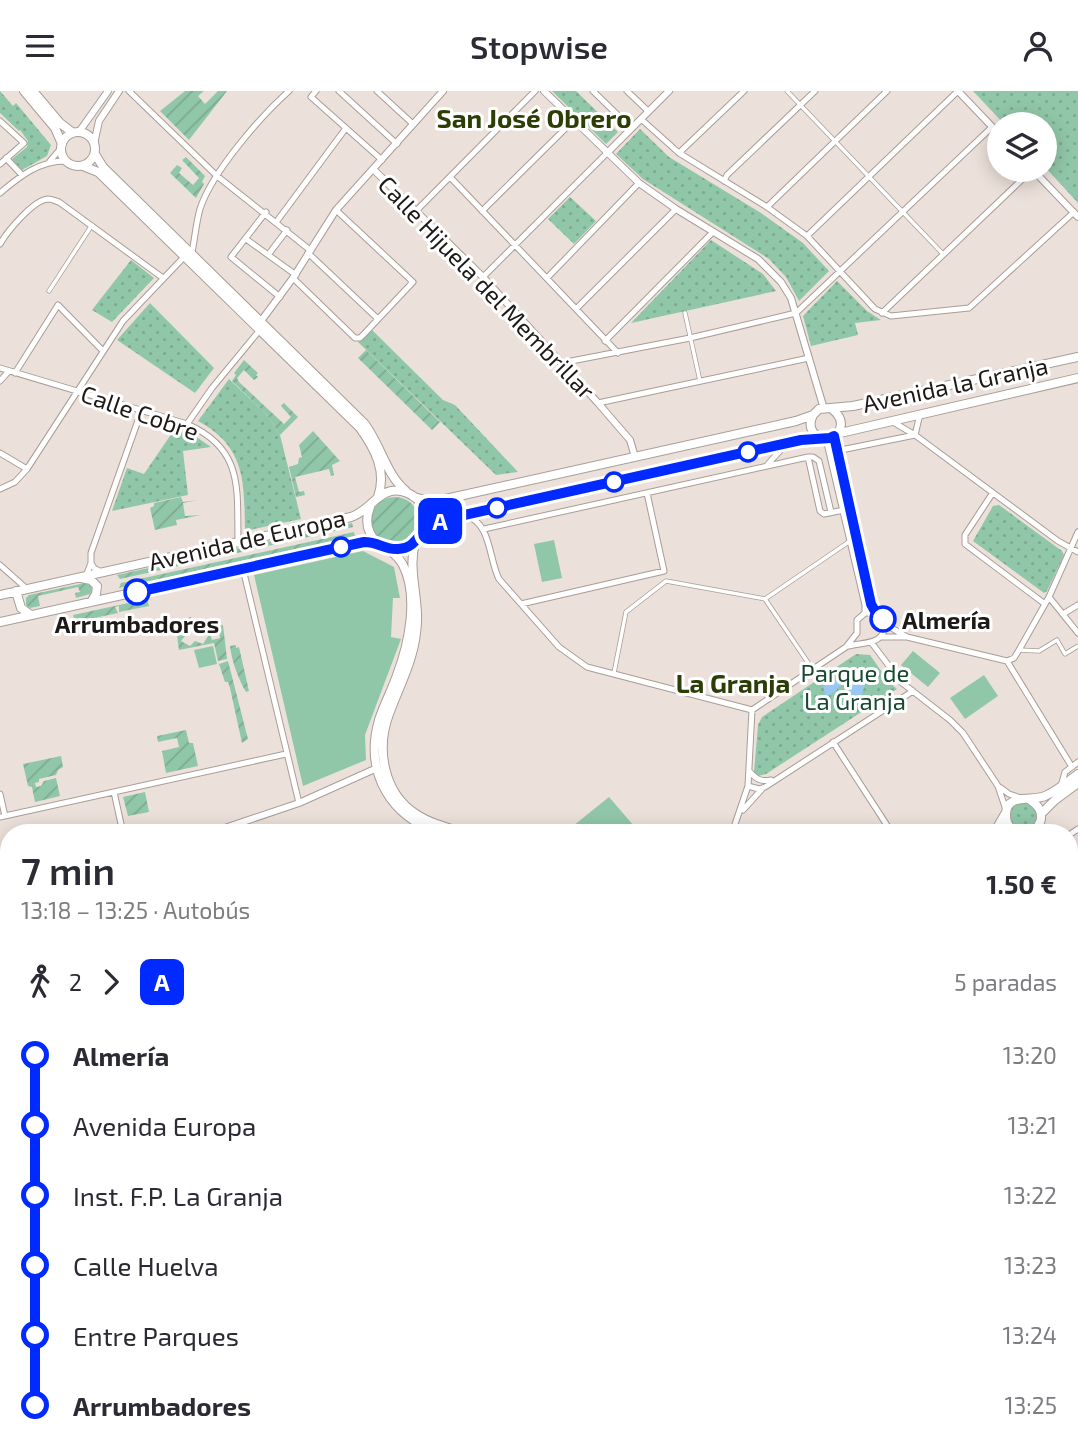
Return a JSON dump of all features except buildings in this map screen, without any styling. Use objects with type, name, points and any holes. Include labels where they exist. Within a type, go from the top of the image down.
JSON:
[{"type":"main road","points":[[24,91],[55,128],[66,161],[74,166],[83,166],[98,172],[261,321],[364,423],[380,447],[389,471],[398,485],[424,508],[424,530],[415,543],[411,561],[417,593],[417,632],[407,671],[386,723],[383,750],[386,773],[394,792],[411,811],[437,824]]},
{"type":"main road","points":[[33,91],[60,123],[76,133],[88,136],[94,143],[94,154],[83,166]]},
{"type":"main road","points":[[61,146],[76,133]]},
{"type":"main road","points":[[94,154],[103,167],[258,331],[368,439],[381,469],[383,482],[378,497]]},
{"type":"main road","name":"Avenida la Granja","points":[[411,495],[428,501],[441,500],[635,457],[813,415],[828,409],[1078,357]]},
{"type":"main road","name":"Avenida la Granja","points":[[424,530],[437,522],[463,515],[787,443],[830,437],[1078,378]]},
{"type":"main road","name":"Avenida la Granja","points":[[828,409],[840,419],[840,428],[830,437]]},
{"type":"main road","points":[[813,415],[810,423],[812,430],[830,437]]},
{"type":"main road","name":"Avenida de Europa","points":[[0,595],[351,517],[370,506],[378,497],[392,491],[411,495]]},
{"type":"main road","name":"Avenida de Europa","points":[[370,506],[367,524],[376,542]]},
{"type":"main road","name":"Avenida de Europa","points":[[0,622],[357,543],[376,542],[389,549]]},
{"type":"main road","points":[[389,549],[403,549],[415,543]]},
{"type":"main road","points":[[389,549],[406,573],[410,621],[404,653],[379,722],[377,768],[382,785],[396,807],[420,824]]},
{"type":"main road","points":[[82,577],[97,586],[91,602]]},
{"type":"main road","points":[[19,592],[21,608],[31,615]]},
{"type":"main road","points":[[999,824],[1012,802],[1044,797],[1061,786],[1075,770]]},
{"type":"main road","points":[[1041,814],[1078,783]]},
{"type":"main road","points":[[1025,798],[1038,805],[1041,814],[1040,824]]},
{"type":"main road","points":[[1006,812],[1007,824]]},
{"type":"street","points":[[76,133],[108,91]]},
{"type":"street","points":[[94,143],[99,121],[120,91]]},
{"type":"street","points":[[129,91],[217,176],[287,230],[378,319]]},
{"type":"street","points":[[0,489],[15,482],[27,469],[123,321],[188,255],[200,210],[217,176],[276,103],[289,91]]},
{"type":"street","points":[[316,91],[311,96],[382,160]]},
{"type":"street","points":[[339,91],[397,143]]},
{"type":"street","points":[[377,91],[413,124]]},
{"type":"street","name":"Calle Hijuela del Membrillar","points":[[443,91],[373,169],[483,277],[598,403],[630,440],[635,457]]},
{"type":"street","points":[[416,211],[535,91]]},
{"type":"street","points":[[544,91],[639,183],[762,262],[781,282],[791,298],[828,409]]},
{"type":"street","points":[[593,91],[631,128]]},
{"type":"street","points":[[627,91],[648,111]]},
{"type":"street","points":[[679,153],[744,91]]},
{"type":"street","points":[[787,91],[943,254]]},
{"type":"street","points":[[724,181],[727,175],[815,91]]},
{"type":"street","points":[[767,207],[887,91]]},
{"type":"street","points":[[807,236],[958,91],[987,122]]},
{"type":"street","points":[[483,277],[664,93]]},
{"type":"street","points":[[641,119],[679,153],[767,207],[807,236],[874,309],[891,316],[969,308],[1076,214],[1045,182]]},
{"type":"street","points":[[482,211],[574,120]]},
{"type":"street","points":[[0,121],[24,143],[0,164]]},
{"type":"street","points":[[277,222],[346,128]]},
{"type":"street","points":[[561,363],[690,338],[796,313],[987,132]]},
{"type":"street","points":[[50,161],[61,146]]},
{"type":"street","points":[[6,158],[22,175]]},
{"type":"street","points":[[0,193],[22,175],[50,161],[66,161]]},
{"type":"street","points":[[261,321],[295,277],[336,210],[373,169]]},
{"type":"street","points":[[450,177],[618,353]]},
{"type":"street","points":[[882,313],[1020,182]]},
{"type":"street","points":[[547,278],[639,183]]},
{"type":"street","points":[[0,244],[27,212],[37,203],[48,199],[59,202],[163,278]]},
{"type":"street","points":[[576,309],[676,209]]},
{"type":"street","points":[[246,239],[295,277],[355,338],[360,338],[413,282],[336,210]]},
{"type":"street","points":[[266,212],[231,257],[280,297]]},
{"type":"street","points":[[49,291],[92,226]]},
{"type":"street","points":[[268,255],[287,230]]},
{"type":"street","points":[[605,341],[713,232]]},
{"type":"street","points":[[0,381],[12,372],[58,305],[103,351]]},
{"type":"street","points":[[685,313],[700,381]]},
{"type":"street","points":[[187,424],[258,331]]},
{"type":"street","points":[[598,403],[809,358]]},
{"type":"street","name":"Calle Cobre","points":[[0,368],[187,424],[217,441],[232,464],[237,484],[238,542]]},
{"type":"street","points":[[82,577],[89,571],[91,553],[141,412]]},
{"type":"street","points":[[915,435],[920,414]]},
{"type":"street","points":[[891,421],[915,435],[992,494],[1078,552]]},
{"type":"street","points":[[836,451],[915,435]]},
{"type":"street","points":[[830,437],[836,451],[871,604],[885,623],[907,637]]},
{"type":"street","points":[[830,437],[864,613]]},
{"type":"street","points":[[762,468],[769,464],[787,443]]},
{"type":"street","points":[[0,453],[27,469]]},
{"type":"street","points":[[484,529],[808,457],[820,511],[824,514],[844,510]]},
{"type":"street","points":[[647,493],[666,581]]},
{"type":"street","points":[[992,494],[965,535],[965,544],[1045,604]]},
{"type":"street","points":[[463,515],[472,517],[484,529],[499,579],[559,647],[587,667],[752,710],[846,647],[857,633]]},
{"type":"street","points":[[846,647],[881,637],[907,637],[1007,661],[1014,658],[1049,597],[1078,532]]},
{"type":"street","points":[[614,675],[626,612],[666,581],[765,599],[850,541]]},
{"type":"street","points":[[90,563],[101,572]]},
{"type":"street","points":[[0,565],[12,577],[19,592]]},
{"type":"street","points":[[243,569],[299,803]]},
{"type":"street","points":[[522,604],[663,571]]},
{"type":"street","points":[[12,577],[19,592]]},
{"type":"street","points":[[1049,597],[1078,633]]},
{"type":"street","points":[[765,599],[813,670]]},
{"type":"street","points":[[1063,614],[1078,604]]},
{"type":"street","points":[[876,613],[864,613],[857,620],[857,633],[860,638],[870,642],[901,682],[963,733],[998,786],[1005,800],[1006,812]]},
{"type":"street","points":[[884,660],[881,637],[885,623]]},
{"type":"street","points":[[1020,650],[1039,651],[1057,641],[1065,654],[1078,646]]},
{"type":"street","points":[[1007,661],[1075,770]]},
{"type":"street","points":[[748,786],[774,780],[913,691]]},
{"type":"street","points":[[736,824],[748,786],[752,710]]},
{"type":"street","points":[[833,742],[886,824]]},
{"type":"street","points":[[0,794],[2,816],[286,754]]},
{"type":"street","points":[[1075,770],[1078,762]]},
{"type":"street","points":[[237,824],[299,803],[377,768]]},
{"type":"street","points":[[749,771],[764,784]]},
{"type":"street","points":[[741,813],[764,784]]},
{"type":"street","points":[[998,786],[1009,794],[1025,798]]},
{"type":"street","points":[[114,792],[121,824]]},
{"type":"green space","points":[[0,91],[13,106],[16,103],[51,145],[47,156],[22,170],[12,159],[27,147],[28,141],[20,130],[0,113]]},
{"type":"green space","points":[[185,91],[204,91],[198,96],[205,104],[218,91],[227,91],[189,140],[160,111]]},
{"type":"green space","points":[[552,91],[576,91],[618,132],[606,144]]},
{"type":"green space","points":[[973,91],[1078,91],[1078,203],[1057,180],[1057,112],[993,112]]},
{"type":"green space","points":[[640,129],[669,157],[761,213],[803,243],[829,271],[799,301],[786,277],[769,259],[643,179],[616,154]]},
{"type":"green space","points":[[186,157],[205,176],[202,182],[204,184],[196,198],[170,173],[177,165],[182,168],[179,173],[193,185],[199,178],[182,160]]},
{"type":"green space","points":[[570,197],[596,221],[574,244],[548,219]]},
{"type":"green space","points":[[711,240],[763,274],[776,291],[631,323]]},
{"type":"green space","points":[[131,260],[154,278],[112,322],[92,310]]},
{"type":"green space","points":[[837,281],[867,311],[881,320],[855,323],[858,335],[811,346],[803,316]]},
{"type":"green space","points":[[150,303],[214,368],[195,393],[117,340]]},
{"type":"green space","points":[[372,330],[443,400],[455,405],[518,472],[496,475],[358,342]]},
{"type":"green space","points":[[366,350],[440,422],[432,430],[358,358]]},
{"type":"green space","points":[[244,360],[258,373],[258,377],[254,380],[244,370],[237,378],[239,382],[284,424],[291,417],[281,406],[284,403],[298,417],[280,435],[268,416],[232,381],[236,375],[234,373]]},
{"type":"green space","points":[[229,379],[268,416],[280,435],[301,519],[245,531],[242,482],[234,454],[214,431],[198,421]]},
{"type":"green space","points":[[174,430],[195,436],[211,447],[183,451],[188,495],[112,511],[127,468],[144,474]]},
{"type":"green space","points":[[313,431],[340,461],[332,465],[334,475],[331,476],[329,469],[295,477],[299,492],[304,491],[305,495],[296,497],[289,467],[298,464],[299,458],[302,457],[299,445]]},
{"type":"green space","points":[[181,497],[183,502],[198,500],[183,503],[185,516],[201,515],[176,520],[177,525],[155,530],[150,508],[154,503]]},
{"type":"green space","points":[[395,497],[412,504],[419,521],[412,538],[395,545],[378,538],[371,521],[378,504]]},
{"type":"green space","points":[[999,505],[1062,551],[1064,555],[1044,593],[973,541],[993,506]]},
{"type":"green space","points":[[352,523],[353,527],[120,579],[117,575]]},
{"type":"green space","points":[[354,532],[355,536],[119,588],[121,583]]},
{"type":"green space","points":[[554,540],[562,578],[542,582],[534,544]]},
{"type":"green space","points":[[363,551],[394,567],[400,598],[393,598],[391,637],[401,639],[365,735],[366,760],[303,786],[254,575]]},
{"type":"green space","points":[[85,583],[91,586],[90,594],[76,598],[75,593],[80,592],[78,587],[38,596],[40,606],[30,608],[26,605],[29,595]]},
{"type":"green space","points":[[147,599],[149,606],[119,612],[119,606],[115,607],[118,613],[75,622],[73,615]]},
{"type":"green space","points":[[191,617],[193,626],[181,641],[190,646],[195,641],[203,644],[210,633],[212,640],[220,638],[218,626],[223,625],[227,659],[218,661],[214,643],[179,650],[179,625]]},
{"type":"green space","points":[[236,645],[236,648],[239,647],[249,691],[246,692],[231,652],[230,646]]},
{"type":"green space","points":[[213,646],[217,664],[199,668],[194,650]]},
{"type":"green space","points":[[913,651],[940,673],[928,687],[901,665]]},
{"type":"green space","name":"Parque de La Granja","points":[[856,654],[870,655],[897,689],[766,774],[758,776],[754,772],[758,725],[762,717]]},
{"type":"green space","points":[[228,661],[248,739],[242,743],[230,688],[219,664]]},
{"type":"green space","points":[[984,675],[998,696],[965,719],[950,698]]},
{"type":"green space","points":[[186,730],[189,743],[193,743],[198,766],[166,773],[162,751],[179,747],[177,738],[158,742],[157,736]]},
{"type":"green space","points":[[61,756],[63,767],[56,775],[39,779],[39,782],[35,783],[36,787],[41,786],[44,781],[56,778],[60,796],[35,802],[23,764]]},
{"type":"green space","points":[[145,792],[149,812],[128,816],[123,797]]},
{"type":"green space","points":[[609,797],[632,824],[575,824]]},
{"type":"green space","points":[[1018,803],[1028,803],[1036,811],[1034,824],[1012,824],[1010,821],[1010,811]]},
{"type":"water","points":[[855,671],[863,674],[865,685],[860,699],[851,699],[850,688],[844,685],[826,697],[823,686],[835,679],[846,680]]},
{"type":"bus line","name":"A","points":[[137,592],[364,542],[376,542],[389,549],[403,549],[415,543],[424,530],[446,519],[801,440],[834,436],[871,604],[883,619]]},
{"type":"place","name":"Arrumbadores","points":[[137,592]]},
{"type":"place","name":"Almería","points":[[883,619]]},
{"type":"district","name":"San José Obrero","points":[[534,117]]},
{"type":"district","name":"La Granja","points":[[733,682]]}]
